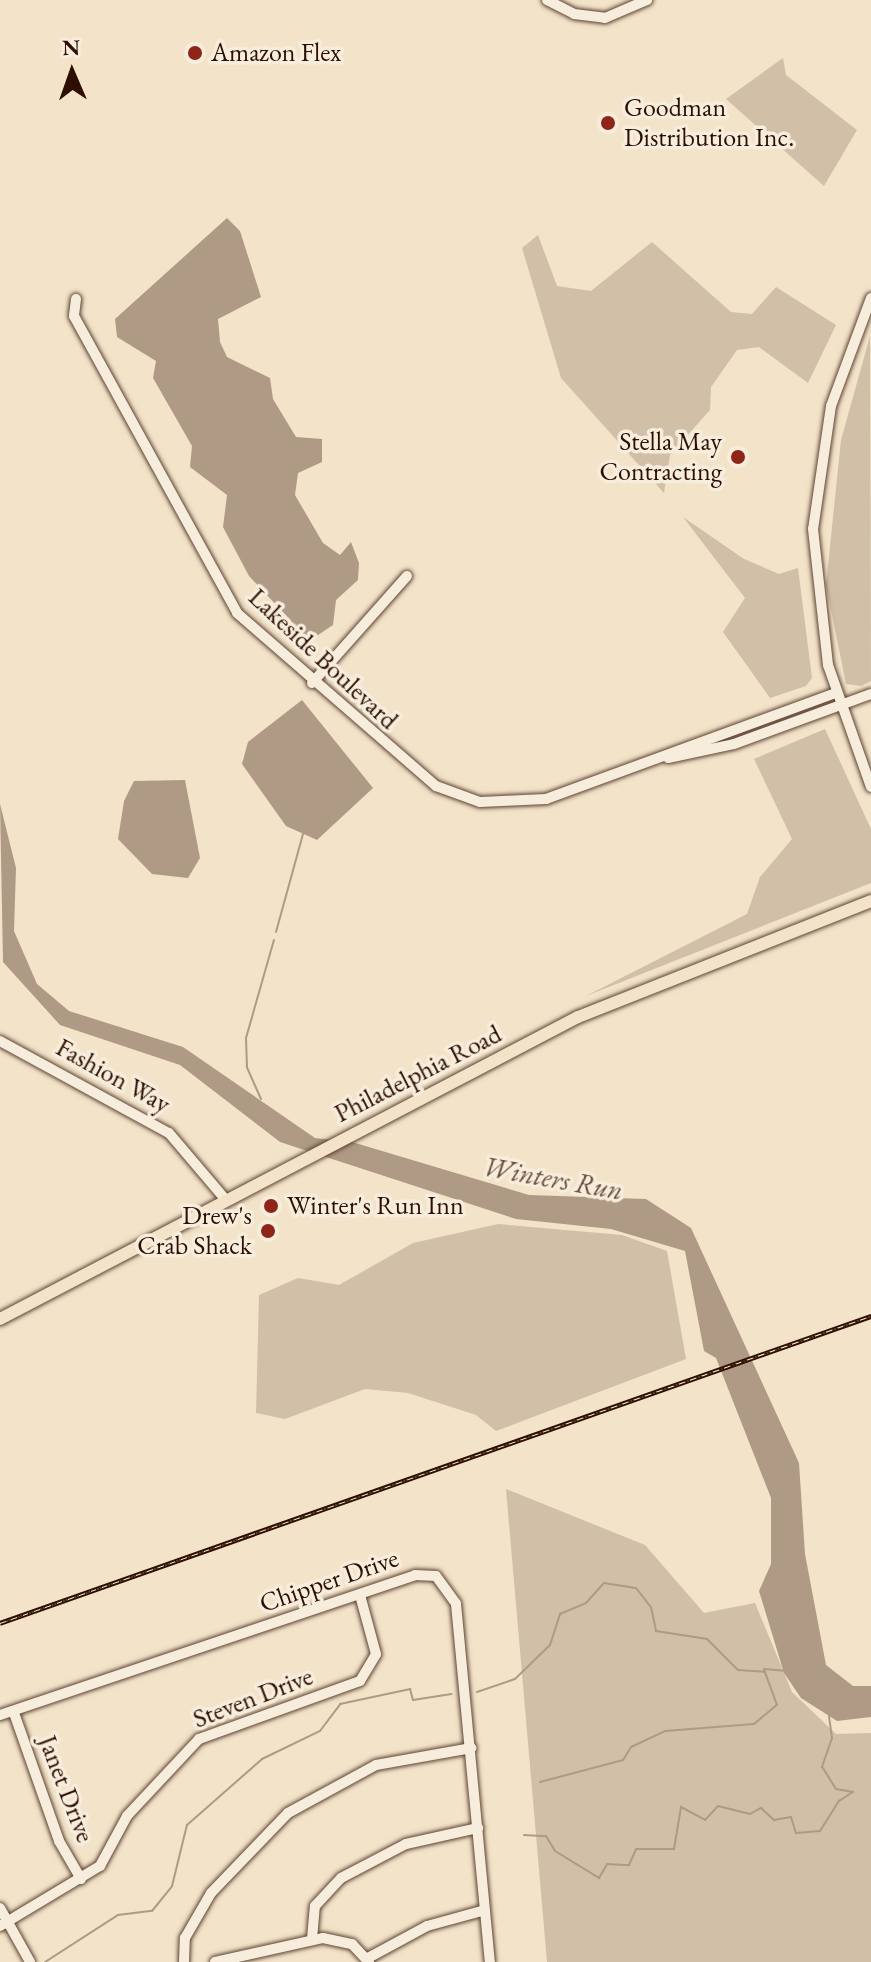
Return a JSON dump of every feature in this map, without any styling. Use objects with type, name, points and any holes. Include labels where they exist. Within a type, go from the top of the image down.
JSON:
[{"type":"main road","name":"Philadelphia Road","points":[[0,1319],[578,1017],[871,901]]},
{"type":"street","points":[[547,0],[574,14],[605,18],[647,0]]},
{"type":"street","points":[[871,298],[838,378],[815,495],[817,607],[835,693],[871,787]]},
{"type":"street","name":"Lakeside Boulevard","points":[[76,299],[74,316],[221,591],[312,683],[421,775],[480,802],[546,799],[659,759],[840,709],[871,694]]},
{"type":"street","points":[[312,683],[407,576]]},
{"type":"street","name":"Lakeside Boulevard","points":[[659,759],[731,725],[835,693]]},
{"type":"street","name":"Fashion Way","points":[[0,1041],[149,1119],[190,1151],[225,1199]]},
{"type":"street","name":"Chipper Drive","points":[[0,1715],[14,1713],[415,1575],[436,1576],[449,1587],[471,1748],[490,1962]]},
{"type":"street","name":"Steven Drive","points":[[4,1924],[100,1866],[127,1816],[199,1739],[364,1676],[376,1654],[360,1595]]},
{"type":"street","name":"Janet Drive","points":[[14,1713],[55,1832],[81,1879]]},
{"type":"street","points":[[184,1962],[185,1938],[211,1893],[288,1813],[376,1765],[471,1748]]},
{"type":"street","points":[[312,1939],[315,1906],[341,1878],[406,1844],[478,1828]]},
{"type":"street","points":[[0,1908],[4,1924],[30,1962]]},
{"type":"street","points":[[215,1962],[312,1939],[346,1940],[368,1960],[427,1926],[485,1910]]},
{"type":"shaded area","points":[[783,58],[786,75],[857,130],[824,186],[726,99]]},
{"type":"shaded area","points":[[227,218],[240,231],[261,297],[218,319],[220,342],[227,357],[270,378],[273,399],[296,437],[322,439],[322,462],[298,473],[295,495],[323,543],[340,555],[351,542],[359,563],[358,580],[336,600],[333,625],[309,641],[299,640],[293,623],[249,576],[223,527],[227,495],[190,467],[192,446],[153,378],[156,361],[117,337],[115,319]]},
{"type":"shaded area","points":[[538,235],[557,286],[591,291],[652,242],[731,312],[752,314],[776,287],[836,325],[808,383],[759,347],[737,350],[711,387],[710,410],[670,455],[664,493],[561,378],[522,248]]},
{"type":"shaded area","points":[[870,336],[871,681],[861,686],[846,684],[826,585],[841,440]]},
{"type":"shaded area","points":[[683,517],[744,559],[779,574],[798,568],[812,678],[806,686],[770,698],[723,632],[745,598]]},
{"type":"shaded area","points":[[302,700],[373,788],[317,840],[286,826],[242,764],[248,742]]},
{"type":"shaded area","points":[[825,729],[871,829],[871,883],[586,996],[747,914],[760,877],[792,839],[754,759]]},
{"type":"shaded area","points":[[185,780],[200,858],[188,878],[152,874],[118,839],[124,801],[134,781]]},
{"type":"shaded area","points":[[0,804],[16,868],[14,931],[37,984],[69,1011],[183,1047],[315,1138],[352,1142],[529,1195],[646,1199],[691,1228],[799,1463],[805,1554],[826,1665],[853,1686],[871,1686],[871,1717],[837,1721],[801,1698],[784,1673],[759,1591],[771,1564],[771,1498],[716,1358],[704,1351],[685,1251],[611,1229],[516,1219],[280,1142],[180,1065],[60,1025],[3,962]]},
{"type":"shaded area","points":[[498,1224],[622,1235],[667,1251],[686,1359],[496,1431],[476,1415],[408,1393],[365,1389],[285,1419],[256,1413],[259,1295],[298,1278],[339,1285],[413,1243]]},
{"type":"shaded area","points":[[506,1489],[645,1545],[704,1613],[755,1603],[792,1692],[836,1734],[871,1733],[871,1962],[547,1962]]},
{"type":"waterway","points":[[276,932],[303,834]]},
{"type":"waterway","points":[[261,1099],[247,1067],[246,1038],[274,940]]},
{"type":"waterway","points":[[477,1692],[515,1679],[550,1645],[560,1614],[586,1603],[604,1583],[636,1588],[651,1607],[656,1631],[707,1639],[738,1670],[765,1672]]},
{"type":"waterway","points":[[540,1782],[623,1760],[631,1747],[665,1731],[754,1724],[777,1705],[764,1669],[785,1671]]},
{"type":"waterway","points":[[45,1962],[118,1915],[152,1911],[172,1886],[187,1825],[262,1759],[320,1731],[340,1704],[410,1689],[413,1700],[452,1694]]},
{"type":"waterway","points":[[524,1835],[546,1836],[555,1851],[599,1878],[607,1864],[629,1865],[636,1849],[674,1849],[681,1807],[705,1820],[718,1806],[750,1814],[761,1808],[774,1820],[791,1817],[796,1833],[820,1831],[839,1801],[853,1792],[836,1789],[822,1767],[832,1738],[829,1716]]},
{"type":"railway","points":[[0,1623],[871,1316]]},
{"type":"place","name":"Amazon Flex","points":[[195,53]]},
{"type":"place","name":"Goodman Distribution Inc.","points":[[608,123]]},
{"type":"place","name":"Stella May Contracting","points":[[738,457]]},
{"type":"place","name":"Winter's Run Inn","points":[[271,1206]]},
{"type":"place","name":"Drew's Crab Shack","points":[[268,1231]]},
{"type":"water label","name":"Winters Run","points":[[553,1178]]}]
